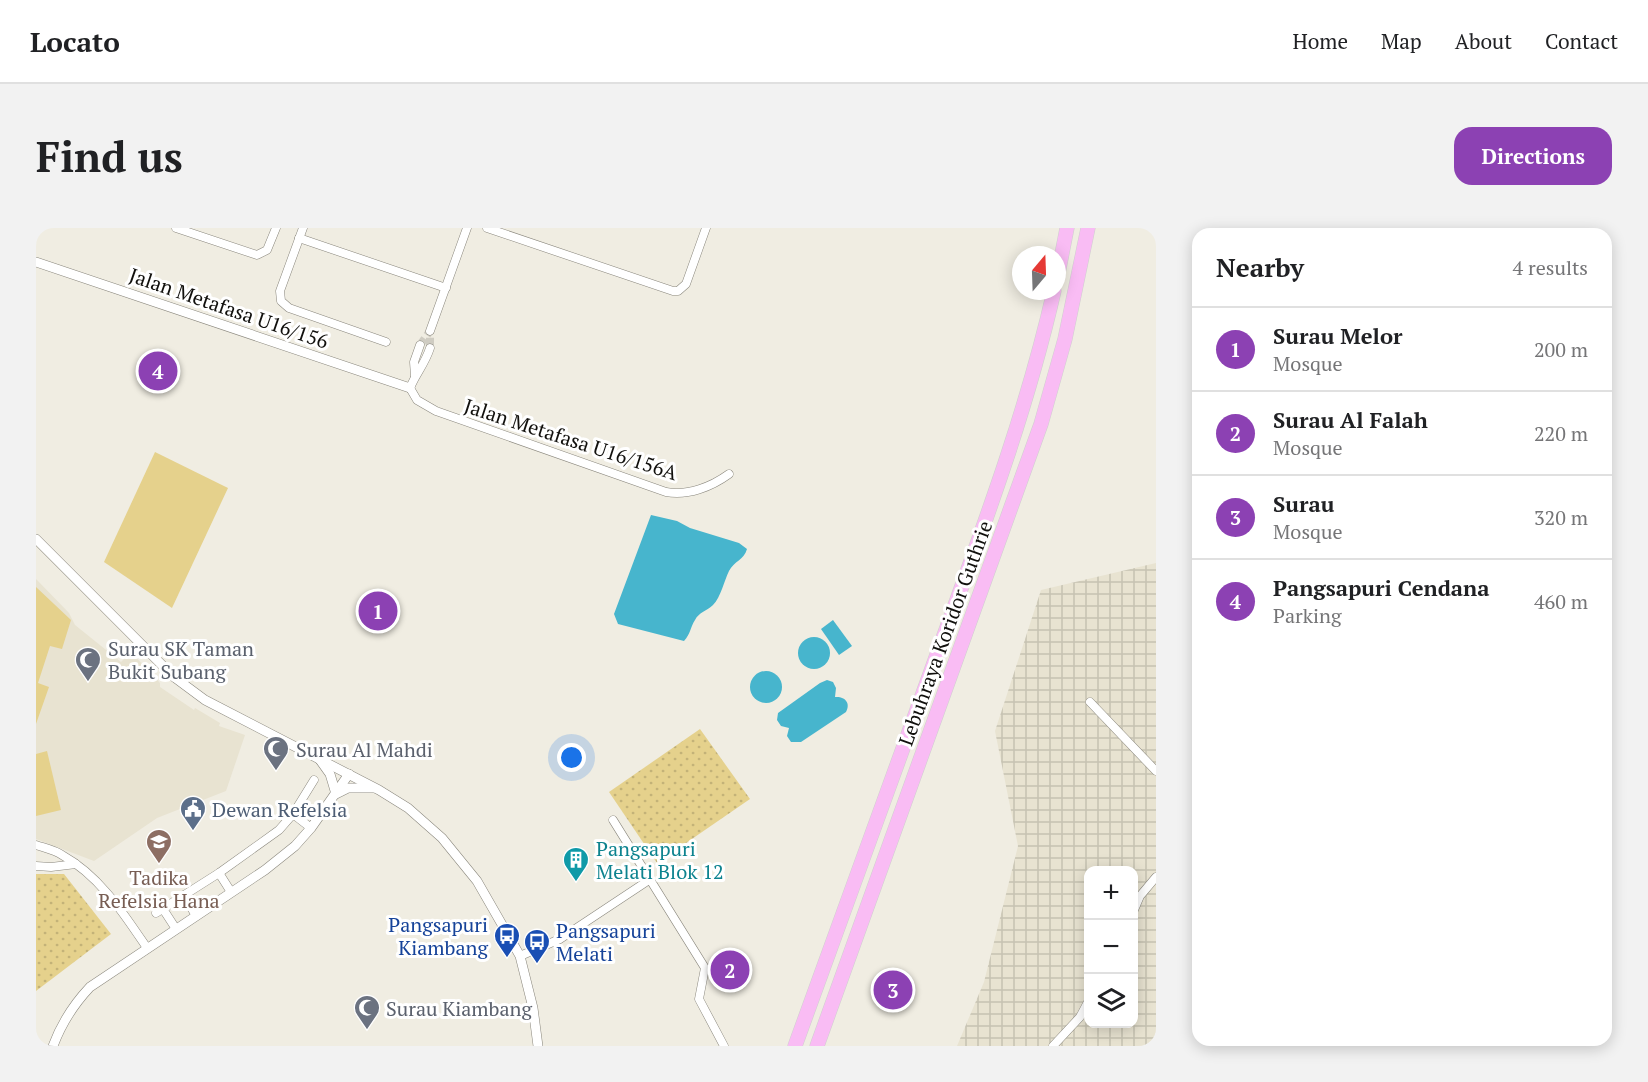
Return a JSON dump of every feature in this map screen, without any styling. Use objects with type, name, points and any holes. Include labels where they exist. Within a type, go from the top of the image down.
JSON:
[{"type":"highway","points":[[1063,246],[1067,228]]},
{"type":"highway","name":"Lebuhraya Koridor Guthrie","points":[[817,1046],[1041,424],[1065,339],[1088,228]]},
{"type":"highway","name":"Lebuhraya Koridor Guthrie","points":[[795,1046],[1021,417],[1052,300]]},
{"type":"street","points":[[176,228],[251,254],[264,253],[270,245],[276,228]]},
{"type":"street","points":[[303,228],[280,291],[281,301],[289,308],[386,342]]},
{"type":"street","points":[[430,331],[467,228]]},
{"type":"street","points":[[487,228],[666,289],[678,291],[686,284],[703,229]]},
{"type":"street","points":[[299,238],[446,288]]},
{"type":"street","name":"Jalan Metafasa U16/156","points":[[36,262],[410,388]]},
{"type":"street","points":[[415,376],[414,362],[420,345]]},
{"type":"street","points":[[410,388],[415,376],[424,365],[430,348]]},
{"type":"street","name":"Jalan Metafasa U16/156A","points":[[410,388],[417,400],[436,411],[666,492],[692,491],[713,484],[729,474]]},
{"type":"street","points":[[36,539],[174,677],[205,700],[375,788],[408,808],[442,838],[477,881],[520,956],[533,1008],[538,1046]]},
{"type":"street","points":[[1090,702],[1156,771]]},
{"type":"street","points":[[318,758],[330,774],[336,794]]},
{"type":"street","points":[[53,1046],[61,1025],[90,987],[273,864],[295,846],[312,828],[350,774]]},
{"type":"street","points":[[176,929],[159,911],[219,873],[279,830],[314,780]]},
{"type":"street","points":[[336,794],[348,788],[375,788]]},
{"type":"street","points":[[293,813],[312,828]]},
{"type":"street","points":[[613,820],[705,968],[699,999],[724,1046]]},
{"type":"street","points":[[36,845],[61,854],[76,864],[116,902],[147,948]]},
{"type":"street","points":[[36,866],[76,864]]},
{"type":"street","points":[[219,873],[231,892]]},
{"type":"street","points":[[1138,901],[1156,877]]},
{"type":"street","points":[[520,956],[560,939],[649,880]]},
{"type":"street","points":[[184,895],[196,916]]},
{"type":"street","points":[[1053,1046],[1084,1010]]},
{"type":"shaded area","points":[[155,452],[228,488],[172,608],[104,562]]},
{"type":"shaded area","points":[[1156,563],[1156,1046],[957,1046],[984,982],[1018,846],[995,731],[1041,590]]},
{"type":"shaded area","points":[[36,579],[69,613],[75,625],[121,662],[131,652],[160,683],[160,687],[194,710],[195,708],[220,723],[219,726],[245,735],[226,791],[157,818],[94,861],[36,839]]},
{"type":"shaded area","points":[[36,587],[71,620],[62,649],[50,646],[38,683],[49,687],[36,724]]},
{"type":"shaded area","points":[[700,729],[750,799],[657,863],[609,792]]},
{"type":"shaded area","points":[[47,751],[61,810],[36,816],[36,754]]},
{"type":"shaded area","points":[[36,874],[64,874],[111,934],[36,991]]},
{"type":"water","points":[[651,515],[677,521],[690,528],[739,543],[747,549],[744,556],[729,571],[716,602],[697,617],[684,641],[618,624],[614,614]]},
{"type":"water","points":[[833,620],[852,646],[839,655],[821,629]]},
{"type":"water","points":[[814,637],[825,642],[830,653],[825,664],[814,669],[803,664],[798,653],[803,642]]},
{"type":"water","points":[[766,671],[777,676],[782,687],[777,698],[766,703],[755,698],[750,687],[755,676]]},
{"type":"water","points":[[827,680],[833,682],[836,688],[835,697],[846,701],[848,706],[846,712],[801,742],[791,742],[787,736],[789,728],[781,726],[777,720],[778,713]]},
{"type":"tunnel","points":[[420,345],[430,331],[430,348]]},
{"type":"place","name":"Pangsapuri Cendana","points":[[158,371]]},
{"type":"place","name":"Surau Melor","points":[[378,611]]},
{"type":"place","name":"Surau SK Taman Bukit Subang","points":[[88,683]]},
{"type":"place","name":"Surau Al Mahdi","points":[[276,772]]},
{"type":"place","name":"Dewan Refelsia","points":[[193,832]]},
{"type":"place","name":"Tadika Refelsia Hana","points":[[159,865]]},
{"type":"place","name":"Pangsapuri Melati Blok 12","points":[[576,883]]},
{"type":"place","name":"Pangsapuri Kiambang","points":[[507,959]]},
{"type":"place","name":"Pangsapuri Melati","points":[[537,965]]},
{"type":"place","name":"Surau Al Falah","points":[[730,970]]},
{"type":"place","name":"Surau","points":[[893,990]]},
{"type":"place","name":"Surau Kiambang","points":[[367,1031]]}]
